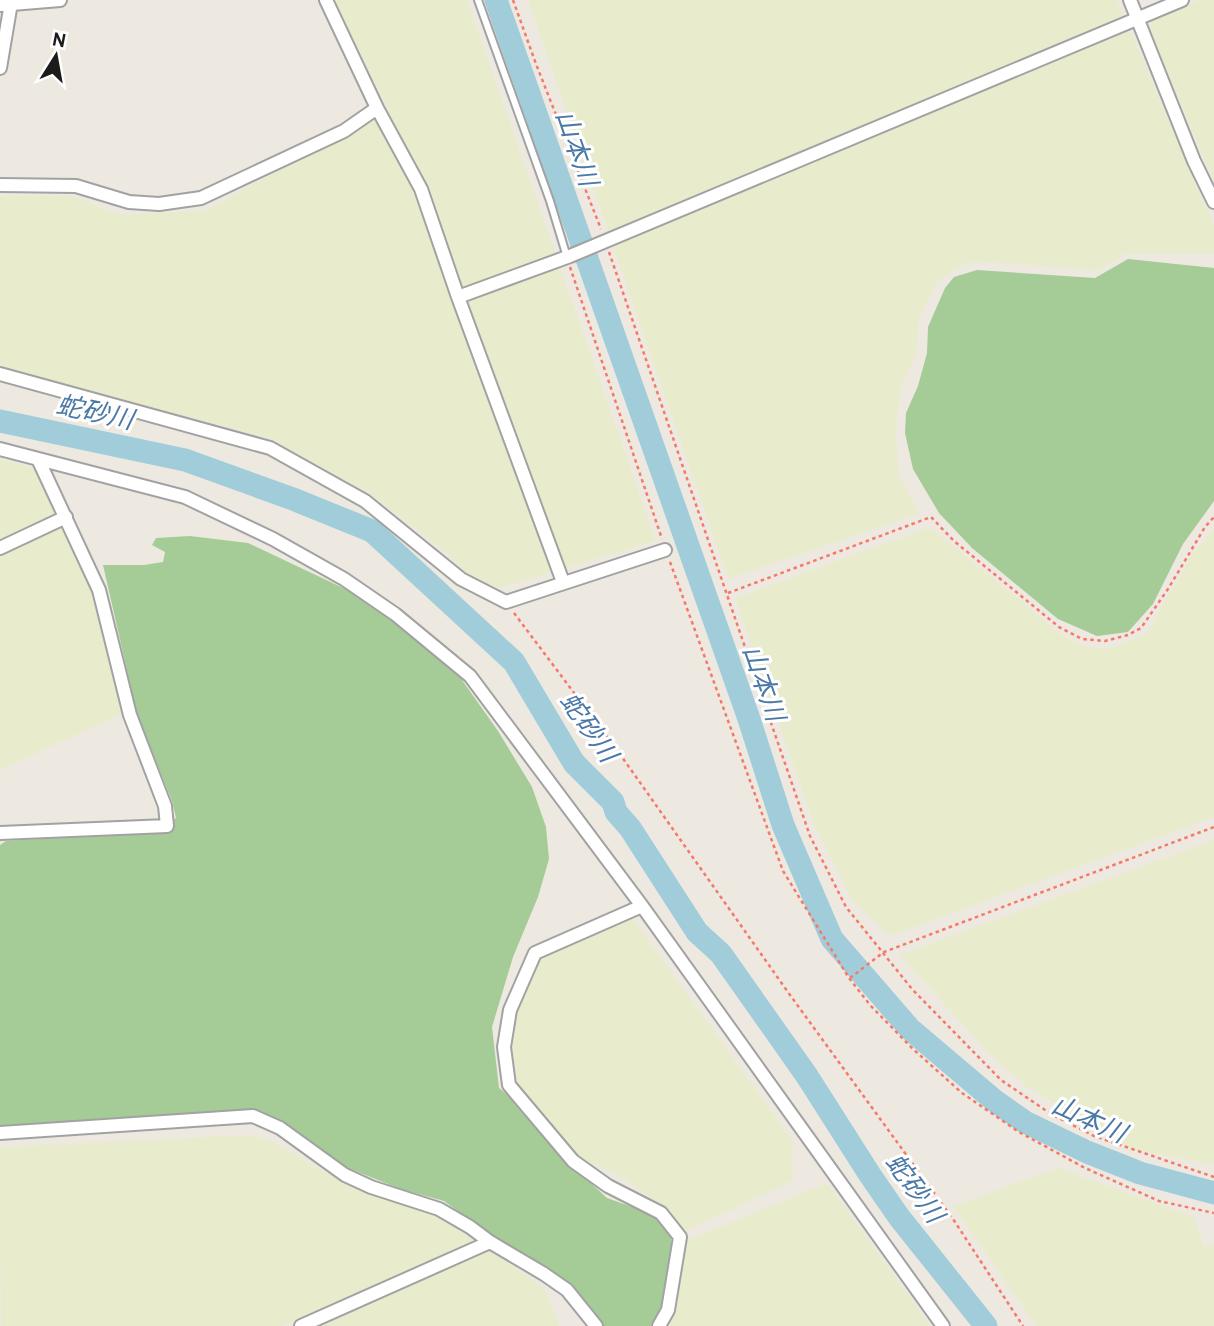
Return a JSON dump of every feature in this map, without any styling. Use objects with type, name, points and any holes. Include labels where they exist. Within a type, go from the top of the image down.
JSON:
[{"type":"street","points":[[0,68],[6,4],[60,0]]},
{"type":"street","points":[[326,0],[377,108],[421,189],[563,582]]},
{"type":"street","points":[[1130,0],[1194,161],[1214,202]]},
{"type":"street","points":[[458,297],[569,256],[1182,0]]},
{"type":"street","points":[[0,185],[76,186],[129,202],[159,204],[201,198],[344,131],[377,108]]},
{"type":"street","points":[[0,374],[270,448],[365,501],[461,579],[506,602],[665,550]]},
{"type":"street","points":[[0,449],[185,497],[273,539],[344,579],[395,614],[470,676],[642,906],[943,1326]]},
{"type":"street","points":[[0,833],[167,827],[165,806],[130,715],[99,590],[38,459]]},
{"type":"street","points":[[0,548],[66,517]]},
{"type":"street","points":[[642,906],[535,953],[510,1010],[504,1047],[509,1085],[573,1161],[608,1186],[661,1213],[680,1237],[668,1310],[659,1326]]},
{"type":"street","points":[[0,1133],[253,1116],[280,1128],[345,1175],[371,1187],[439,1209],[470,1227],[567,1290],[596,1326]]},
{"type":"street","points":[[301,1326],[490,1242]]},
{"type":"lane","points":[[478,0],[569,256]]},
{"type":"path","points":[[513,0],[728,593],[810,836],[846,907],[912,989],[1001,1080],[1051,1114],[1094,1136],[1214,1177]]},
{"type":"path","points":[[569,256],[665,550],[783,871],[849,978],[870,1005],[962,1093],[1019,1132],[1085,1168],[1159,1201],[1214,1213]]},
{"type":"path","points":[[728,593],[931,517],[954,541],[1059,627],[1082,639],[1105,641],[1128,635],[1141,628],[1214,517]]},
{"type":"path","points":[[506,602],[617,750],[953,1219],[1023,1326]]},
{"type":"path","points":[[849,978],[884,952],[1214,827]]},
{"type":"green space","points":[[334,0],[467,0],[656,541],[499,588],[468,575],[448,554],[369,493],[269,438],[0,368],[0,196],[73,196],[119,215],[205,210],[389,111]]},
{"type":"green space","points":[[528,0],[1117,0],[1214,226],[1214,254],[1125,254],[1098,271],[992,262],[967,263],[939,280],[919,318],[916,353],[900,390],[896,432],[899,475],[919,514],[728,579]]},
{"type":"green space","points":[[1199,0],[1214,0],[1214,182],[1150,31],[1153,19]]},
{"type":"green space","points":[[1128,259],[1214,268],[1214,501],[1183,544],[1153,604],[1128,632],[1097,636],[1058,619],[972,548],[939,513],[913,469],[905,433],[906,413],[918,386],[927,353],[928,327],[945,288],[954,277],[977,270],[1095,278]]},
{"type":"green space","points":[[0,459],[35,468],[95,595],[121,714],[0,770]]},
{"type":"green space","points":[[930,527],[1062,635],[1083,646],[1107,649],[1146,634],[1193,553],[1214,528],[1214,817],[890,936],[851,898],[815,827],[735,598]]},
{"type":"green space","points":[[190,536],[248,543],[398,614],[457,673],[498,731],[532,787],[546,827],[549,859],[538,897],[513,957],[492,1027],[499,1088],[525,1109],[568,1162],[607,1198],[658,1216],[671,1234],[671,1255],[663,1305],[653,1326],[588,1326],[556,1278],[525,1254],[484,1230],[444,1201],[401,1189],[345,1167],[283,1122],[259,1112],[218,1112],[0,1127],[0,845],[6,841],[157,832],[176,818],[172,801],[137,714],[103,565],[163,562],[165,552],[152,545],[156,538]]},
{"type":"green space","points":[[1214,840],[1214,1164],[1133,1150],[1027,1087],[992,1056],[899,955]]},
{"type":"green space","points":[[633,919],[793,1141],[792,1181],[684,1232],[661,1205],[619,1176],[582,1159],[543,1117],[516,1082],[512,1048],[516,1009],[539,956]]},
{"type":"green space","points":[[250,1135],[276,1143],[357,1190],[437,1214],[476,1242],[283,1326],[1,1326],[0,1147]]},
{"type":"green space","points":[[1059,1168],[1194,1217],[1204,1247],[1214,1244],[1214,1326],[1036,1326],[953,1206]]},
{"type":"green space","points":[[827,1183],[930,1326],[660,1326],[683,1242]]},
{"type":"green space","points":[[489,1249],[545,1290],[560,1326],[316,1326]]},
{"type":"waterway","name":"山本川","points":[[496,0],[749,719],[783,825],[832,939],[910,1029],[995,1101],[1025,1122],[1087,1152],[1140,1173],[1214,1193]]},
{"type":"waterway","name":"蛇砂川","points":[[0,421],[185,460],[372,531],[514,662],[574,763],[613,802],[616,812],[630,828],[697,932],[721,954],[807,1076],[899,1217],[986,1326]]}]
